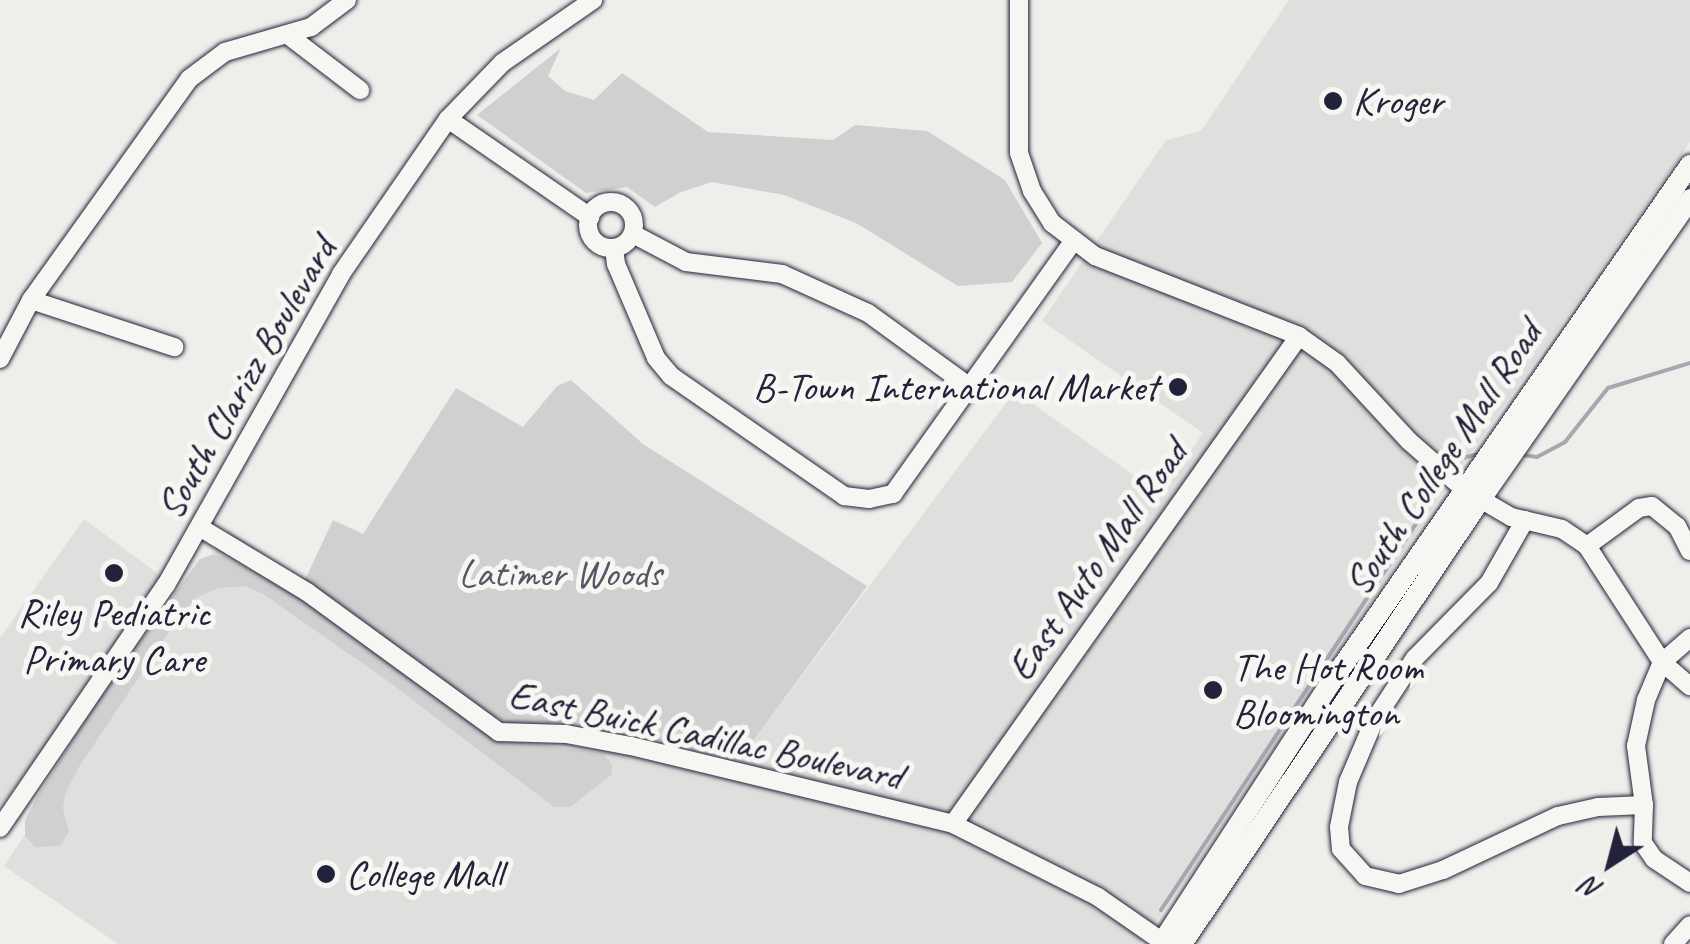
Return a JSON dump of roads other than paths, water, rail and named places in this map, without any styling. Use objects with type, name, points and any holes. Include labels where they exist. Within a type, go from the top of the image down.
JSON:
[{"type":"main road","name":"South College Mall Road","points":[[1168,943],[1339,691],[1461,485],[1480,466],[1690,165]]},
{"type":"main road","name":"South College Mall Road","points":[[1461,485],[1502,468],[1690,200]]},
{"type":"main road","points":[[1646,223],[1664,236]]},
{"type":"street","points":[[2,348],[31,300],[189,79],[225,52],[288,35],[324,20],[347,0]]},
{"type":"street","name":"South Clarizz Boulevard","points":[[0,828],[201,528],[341,274],[448,119],[502,63],[593,0]]},
{"type":"street","points":[[1019,0],[1018,138],[1022,166],[1044,212],[1073,242],[1096,256],[1298,336],[1337,364],[1461,485],[1524,520],[1562,530],[1587,546],[1662,662],[1690,686]]},
{"type":"street","points":[[288,35],[360,90]]},
{"type":"street","points":[[448,119],[590,218],[594,240],[614,248]]},
{"type":"street","points":[[590,218],[606,202],[620,204],[632,214],[632,234]]},
{"type":"street","points":[[632,234],[686,262],[782,274],[868,313],[970,386]]},
{"type":"street","points":[[614,248],[632,234]]},
{"type":"street","points":[[614,248],[616,264],[656,358],[671,376],[844,496],[869,499],[893,494],[1073,242]]},
{"type":"street","points":[[31,300],[174,347]]},
{"type":"street","name":"East Auto Mall Road","points":[[953,824],[1298,336]]},
{"type":"street","points":[[1587,546],[1639,508],[1652,506],[1677,526],[1690,551]]},
{"type":"street","points":[[1524,520],[1489,583],[1415,658],[1374,720],[1348,782],[1340,827],[1341,849],[1366,876],[1399,884],[1444,870],[1558,816],[1598,807],[1644,806]]},
{"type":"street","name":"East Buick Cadillac Boulevard","points":[[201,528],[306,592],[499,732],[566,734],[631,746],[953,824],[1048,870],[1168,943]]},
{"type":"street","points":[[1690,638],[1662,662],[1646,700],[1637,739],[1646,850],[1690,883]]},
{"type":"street","points":[[1673,944],[1690,926]]},
{"type":"waterway","points":[[1522,455],[1537,457],[1565,442],[1608,388],[1690,363]]},
{"type":"waterway","points":[[1451,472],[1462,458],[1483,453]]},
{"type":"waterway","points":[[1161,910],[1445,480]]},
{"type":"place","name":"Kroger","points":[[1333,101]]},
{"type":"place","name":"B-Town International Market","points":[[1178,387]]},
{"type":"place","name":"Riley Pediatric Primary Care","points":[[114,573]]},
{"type":"place","name":"The Hot Room Bloomington","points":[[1213,690]]},
{"type":"place","name":"College Mall","points":[[326,874]]},
{"type":"park label","name":"Latimer Woods","points":[[560,573]]}]
